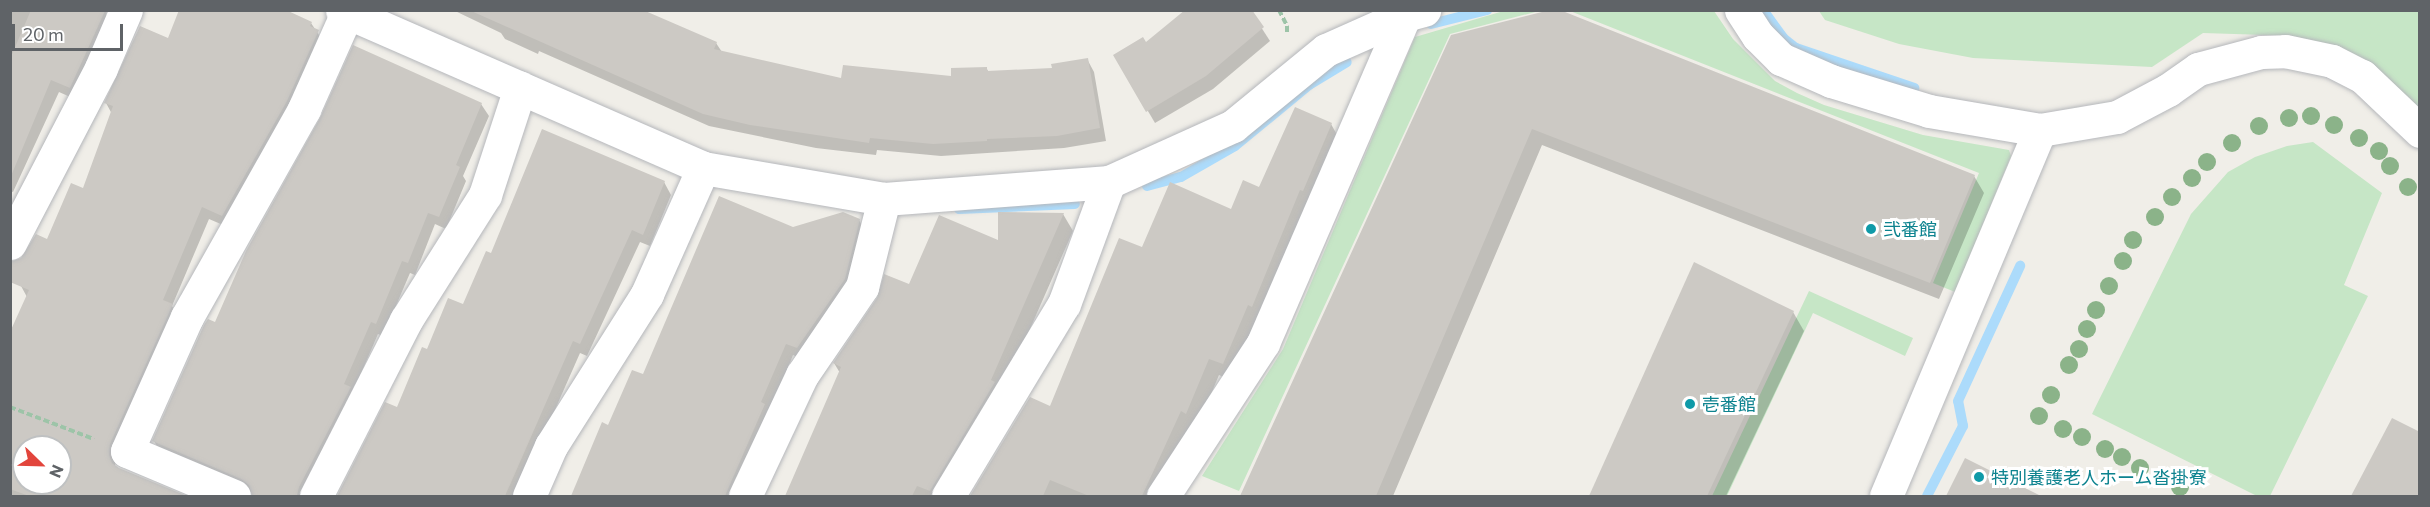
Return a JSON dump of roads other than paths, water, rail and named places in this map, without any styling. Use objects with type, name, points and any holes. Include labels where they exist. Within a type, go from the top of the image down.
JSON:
[{"type":"street","points":[[10,243],[101,68],[126,10]]},
{"type":"street","points":[[1741,10],[1758,36],[1781,59],[1831,81],[1929,111],[2040,130],[2117,117],[2168,90],[2198,69],[2261,52],[2285,51],[2332,61],[2362,76],[2420,130]]},
{"type":"street","points":[[234,496],[127,451],[187,316],[304,109],[345,11],[703,168],[884,199],[1109,182],[1233,126],[1326,50],[1415,13]]},
{"type":"street","points":[[1163,496],[1263,344],[1415,13]]},
{"type":"street","points":[[316,496],[406,320],[485,195],[520,88]]},
{"type":"street","points":[[1886,496],[2040,130]]},
{"type":"street","points":[[529,496],[552,446],[647,294],[703,168]]},
{"type":"street","points":[[948,496],[1064,304],[1109,182]]},
{"type":"street","points":[[745,496],[802,375],[862,287],[884,199]]},
{"type":"waterway","points":[[1431,24],[1487,10]]},
{"type":"waterway","points":[[1763,10],[1783,38],[1796,48],[1914,88]]},
{"type":"waterway","points":[[1147,186],[1181,177],[1235,146],[1309,85],[1347,62]]},
{"type":"waterway","points":[[959,209],[1075,204]]},
{"type":"waterway","points":[[1927,496],[1963,426],[1958,401],[2020,266]]},
{"type":"place","name":"弐番館","points":[[1871,229]]},
{"type":"place","name":"壱番館","points":[[1690,404]]},
{"type":"place","name":"特別養護老人ホーム沓掛寮","points":[[1979,477]]}]
